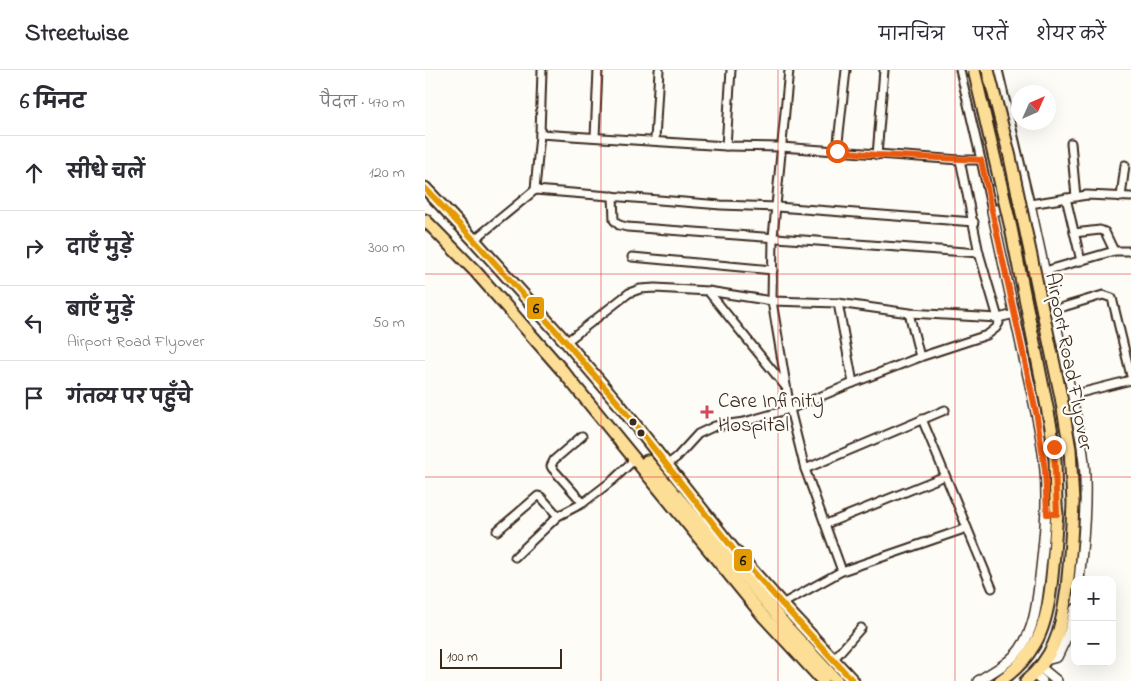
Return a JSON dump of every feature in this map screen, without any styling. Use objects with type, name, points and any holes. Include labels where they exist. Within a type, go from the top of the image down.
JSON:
[{"type":"main road","name":"Airport Road Flyover","points":[[974,70],[1011,228],[1050,420],[1055,460],[1050,590],[1044,622],[1028,655],[1000,681]]},
{"type":"main road","name":"Airport Road Flyover","points":[[988,70],[1010,157],[1061,397],[1070,449],[1073,502],[1064,609],[1059,632],[1038,672]]},
{"type":"main road","points":[[425,188],[566,342],[618,403],[734,550],[781,604],[853,681]]},
{"type":"main road","points":[[425,220],[475,272],[561,369],[765,617],[823,681]]},
{"type":"main road","points":[[561,369],[575,377],[787,628],[837,681]]},
{"type":"street","points":[[535,190],[540,134],[542,70]]},
{"type":"street","points":[[595,137],[598,70]]},
{"type":"street","points":[[655,140],[659,70]]},
{"type":"street","points":[[726,146],[731,70]]},
{"type":"street","points":[[789,70],[773,237],[772,301],[790,409],[805,468],[842,571]]},
{"type":"street","points":[[837,151],[846,70]]},
{"type":"street","points":[[877,155],[884,70]]},
{"type":"street","points":[[960,70],[1037,417],[1053,511],[1031,627],[1019,650],[1011,659],[978,681]]},
{"type":"street","points":[[998,70],[1030,204],[1081,440],[1085,477],[1085,521],[1079,576]]},
{"type":"street","points":[[540,134],[981,160]]},
{"type":"street","points":[[1071,143],[1076,197]]},
{"type":"street","points":[[667,464],[677,458],[699,434],[708,428],[744,422],[790,409],[853,382],[987,335],[996,328],[999,323],[998,318],[979,253],[961,160]]},
{"type":"street","points":[[1121,196],[1125,165]]},
{"type":"street","points":[[474,240],[535,190],[974,222]]},
{"type":"street","points":[[613,196],[614,220],[619,225],[627,227],[979,253]]},
{"type":"street","points":[[992,211],[1066,198],[1087,196],[1131,197]]},
{"type":"street","points":[[1066,198],[1081,261]]},
{"type":"street","points":[[1074,233],[1100,230],[1105,232],[1114,251]]},
{"type":"street","points":[[1045,271],[1114,251],[1131,251]]},
{"type":"street","points":[[632,257],[773,270]]},
{"type":"street","points":[[566,342],[629,293],[640,289],[655,288],[708,291],[772,301],[838,303],[909,313],[998,318],[1015,314]]},
{"type":"street","points":[[708,291],[786,387]]},
{"type":"street","points":[[1053,310],[1103,295],[1112,298],[1131,376]]},
{"type":"street","points":[[838,303],[853,382]]},
{"type":"street","points":[[909,313],[920,357]]},
{"type":"street","points":[[1072,395],[1131,380]]},
{"type":"street","points":[[805,468],[945,410]]},
{"type":"street","points":[[922,419],[992,588]]},
{"type":"street","points":[[583,436],[554,460],[551,466],[583,502]]},
{"type":"street","points":[[515,557],[558,516],[583,502],[613,480],[635,459]]},
{"type":"street","points":[[826,524],[945,476]]},
{"type":"street","points":[[497,531],[538,496],[558,516]]},
{"type":"street","points":[[781,604],[842,571],[967,528]]},
{"type":"street","points":[[1057,681],[1038,672],[1057,658],[1072,621]]},
{"type":"street","points":[[833,660],[861,628]]},
{"type":"transit line","name":"6","points":[[425,188],[566,342],[618,403],[734,550],[853,681]]},
{"type":"place","name":"Care Infinity Hospital","points":[[707,412]]},
{"type":"route","points":[[837,151],[981,160],[1037,417],[1045,470],[1047,514],[1057,514],[1054,447]]}]
